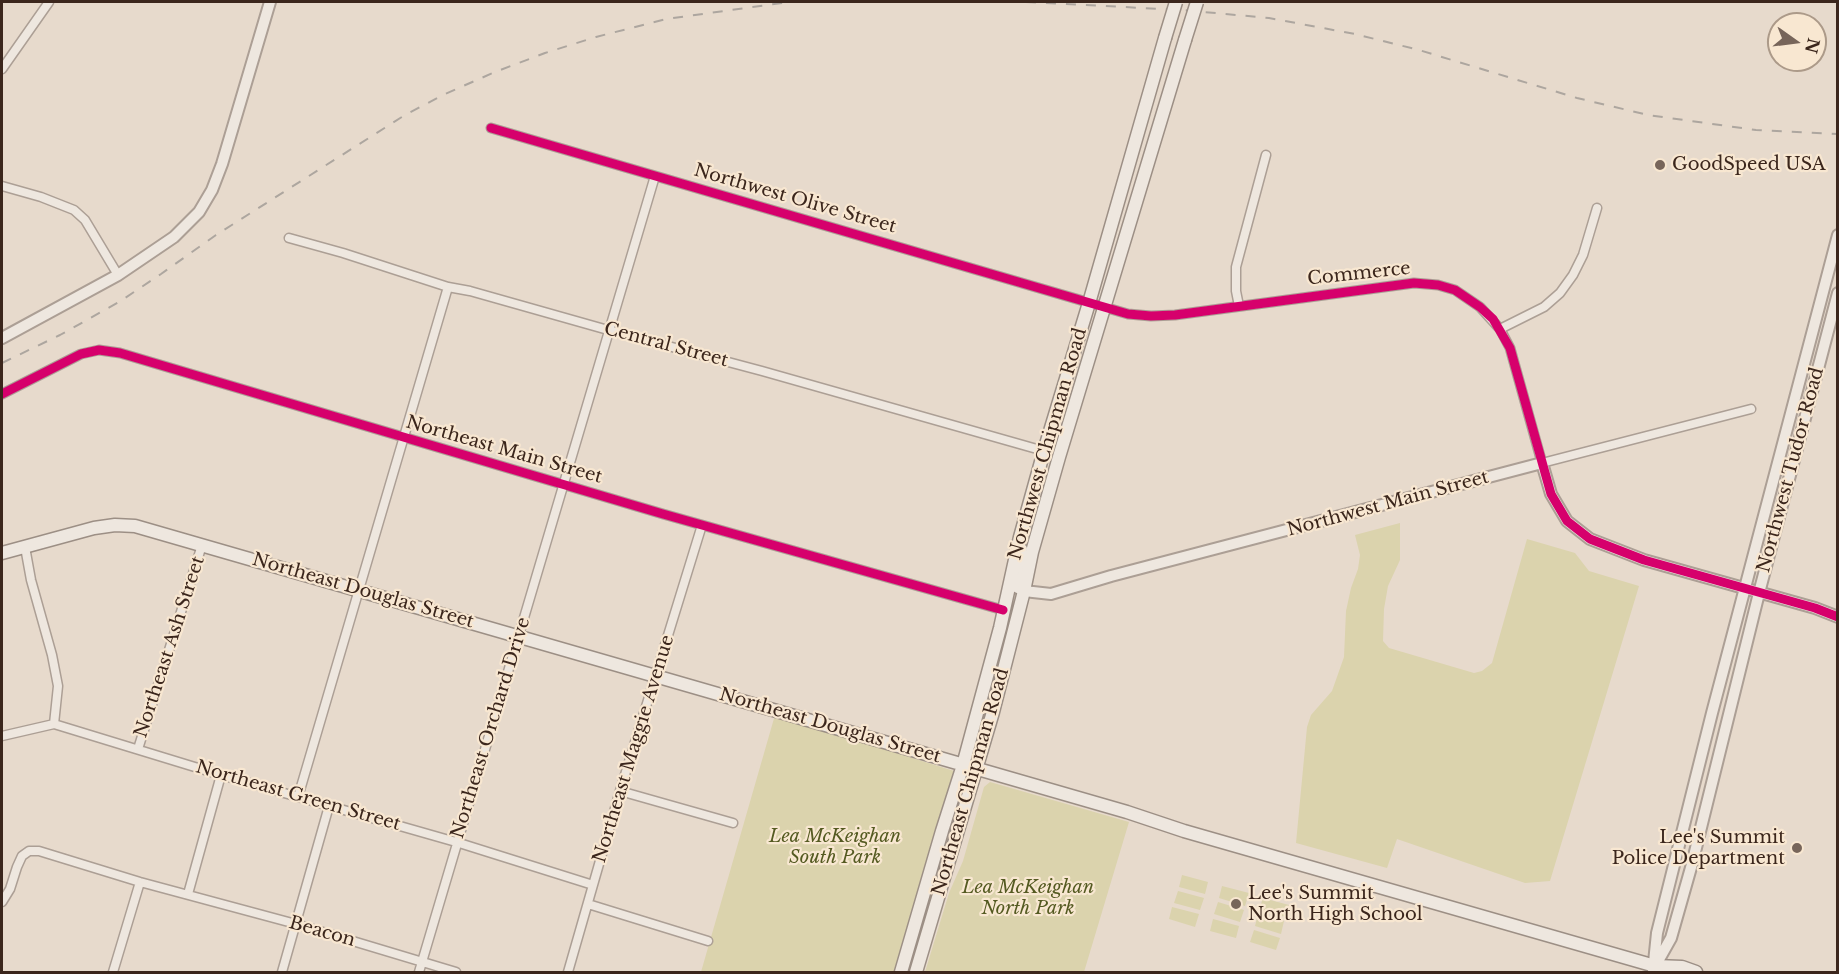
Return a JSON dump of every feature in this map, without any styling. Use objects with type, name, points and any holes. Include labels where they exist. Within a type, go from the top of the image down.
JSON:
[{"type":"main road","name":"Northwest Chipman Road","points":[[1003,610],[1044,451],[1176,2]]},
{"type":"main road","name":"Northwest Chipman Road","points":[[1024,591],[1038,531],[1197,2]]},
{"type":"main road","name":"Northeast Douglas Street","points":[[2,552],[94,528],[115,525],[135,526],[1127,812],[1666,972]]},
{"type":"main road","name":"Northeast Chipman Road","points":[[916,972],[977,770],[1024,591]]},
{"type":"main road","name":"Northeast Chipman Road","points":[[901,972],[963,765],[1003,610]]},
{"type":"main road","name":"Northeast Douglas Street","points":[[1654,969],[1682,967],[1696,972]]},
{"type":"street","points":[[2,69],[49,2]]},
{"type":"street","points":[[2,338],[117,275],[174,237],[198,212],[212,190],[226,154],[270,2]]},
{"type":"street","name":"Northwest Olive Street","points":[[491,128],[1104,307]]},
{"type":"street","points":[[1239,306],[1236,291],[1236,267],[1266,155]]},
{"type":"street","name":"Northeast Orchard Drive","points":[[419,972],[655,176]]},
{"type":"street","points":[[2,186],[41,197],[74,210],[85,220],[117,275]]},
{"type":"street","points":[[1500,329],[1544,307],[1560,293],[1573,275],[1583,255],[1597,208]]},
{"type":"street","name":"Northwest Tudor Road","points":[[1654,969],[1657,933],[1838,235]]},
{"type":"street","name":"Central Street","points":[[289,238],[448,287],[470,291],[762,371],[1044,451]]},
{"type":"street","name":"Commerce","points":[[1104,307],[1128,314],[1175,315],[1413,283],[1438,285],[1455,290],[1480,307],[1500,329],[1510,348],[1542,463]]},
{"type":"street","points":[[298,797],[448,287]]},
{"type":"street","name":"Northwest Tudor Road","points":[[1654,969],[1671,938],[1692,864],[1759,593],[1838,293]]},
{"type":"street","name":"Northeast Main Street","points":[[2,394],[81,354],[90,351],[120,353],[403,438],[1003,610]]},
{"type":"street","points":[[1793,405],[1809,404]]},
{"type":"street","name":"Northwest Main Street","points":[[1024,591],[1051,594],[1111,576],[1752,409]]},
{"type":"street","points":[[1542,463],[1551,494],[1567,521],[1590,539],[1644,560],[1815,608],[1838,617]]},
{"type":"street","name":"Northeast Maggie Avenue","points":[[568,972],[620,791],[702,525]]},
{"type":"street","points":[[1020,537],[1022,552],[1016,587],[1024,591]]},
{"type":"street","name":"Northeast Ash Street","points":[[138,749],[202,546]]},
{"type":"street","points":[[25,547],[58,686],[54,724]]},
{"type":"street","name":"Northeast Green Street","points":[[2,736],[54,724],[221,775],[456,842],[593,885]]},
{"type":"street","points":[[188,894],[221,775]]},
{"type":"street","points":[[620,791],[734,823]]},
{"type":"street","points":[[282,972],[329,806]]},
{"type":"street","points":[[1681,839],[1685,859],[1692,864]]},
{"type":"street","name":"Beacon","points":[[2,902],[25,853],[33,850],[456,972]]},
{"type":"street","points":[[112,972],[140,882]]},
{"type":"street","points":[[588,904],[708,941]]},
{"type":"green space","points":[[1400,523],[1400,560],[1388,586],[1384,609],[1383,641],[1389,648],[1474,673],[1482,671],[1492,663],[1527,539],[1575,553],[1589,571],[1639,586],[1550,881],[1525,883],[1397,839],[1387,868],[1296,843],[1307,727],[1311,715],[1332,691],[1344,657],[1346,611],[1360,555],[1355,535]]},
{"type":"green space","name":"Lea McKeighan South Park","points":[[775,715],[954,771],[896,972],[701,972]]},
{"type":"green space","name":"Lea McKeighan North Park","points":[[990,782],[1129,822],[1084,972],[925,972],[949,893],[963,861],[984,787]]},
{"type":"green space","points":[[1182,875],[1208,882],[1205,894],[1179,887]]},
{"type":"green space","points":[[1222,886],[1249,893],[1245,906],[1219,898]]},
{"type":"green space","points":[[1178,891],[1204,898],[1200,910],[1174,903]]},
{"type":"green space","points":[[1263,898],[1289,905],[1286,917],[1259,910]]},
{"type":"green space","points":[[1218,902],[1244,910],[1240,922],[1214,914]]},
{"type":"green space","points":[[1172,907],[1199,914],[1195,927],[1169,919]]},
{"type":"green space","points":[[1258,914],[1284,921],[1281,934],[1255,926]]},
{"type":"green space","points":[[1213,919],[1239,926],[1236,938],[1210,931]]},
{"type":"green space","points":[[1254,930],[1280,938],[1276,950],[1250,942]]},
{"type":"railway","points":[[2,363],[60,335],[119,302],[216,235],[405,115],[445,94],[545,53],[596,37],[666,19],[789,2]]},
{"type":"railway","points":[[1026,2],[1182,10],[1269,18],[1355,34],[1419,50],[1577,98],[1648,115],[1756,130],[1838,134]]},
{"type":"cycle path","points":[[491,128],[1128,314],[1175,315],[1414,283],[1438,285],[1455,290],[1493,319],[1510,348],[1551,494],[1567,521],[1590,539],[1644,560],[1815,608],[1838,617]]},
{"type":"cycle path","points":[[2,394],[81,354],[99,350],[120,353],[663,514],[1003,610]]},
{"type":"place","name":"GoodSpeed USA","points":[[1660,165]]},
{"type":"place","name":"Lee's Summit Police Department","points":[[1797,848]]},
{"type":"place","name":"Lee's Summit North High School","points":[[1236,904]]}]
